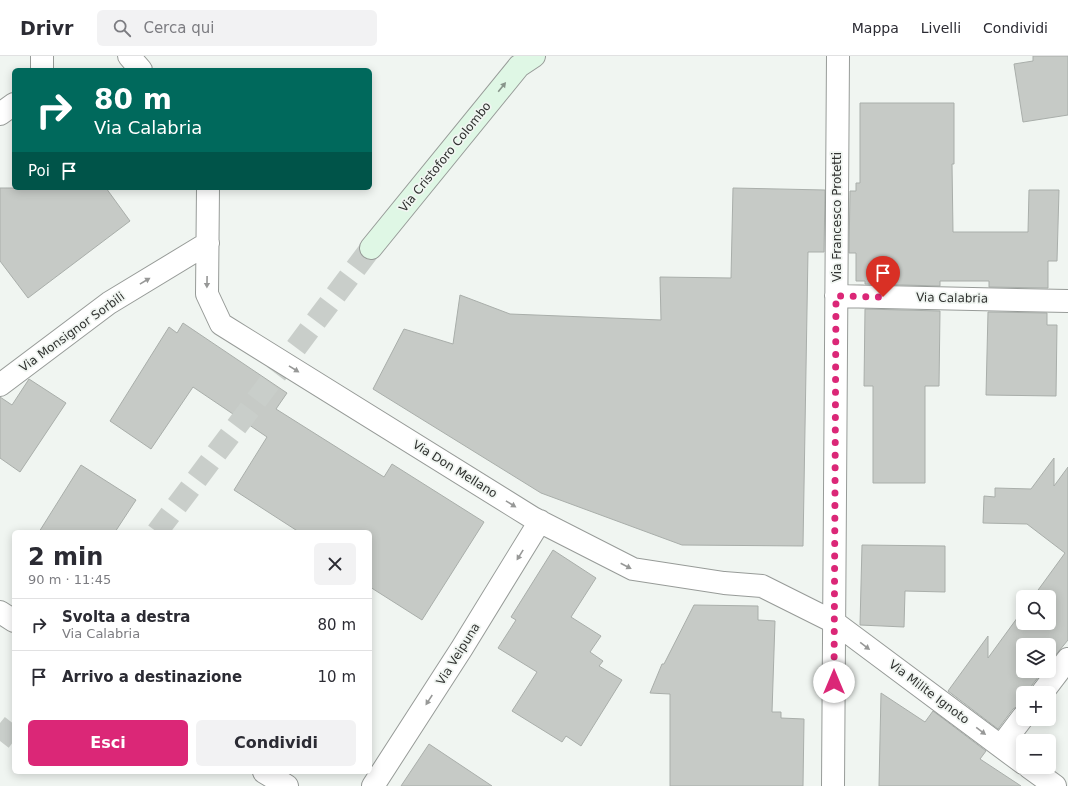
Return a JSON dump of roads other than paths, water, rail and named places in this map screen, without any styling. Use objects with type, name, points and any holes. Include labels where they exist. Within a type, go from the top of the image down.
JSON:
[{"type":"main road","name":"Via Cristoforo Colombo","points":[[371,248],[524,59]]},
{"type":"street","points":[[42,56],[42,68]]},
{"type":"street","points":[[129,56],[139,68]]},
{"type":"street","name":"Via Francesco Protetti","points":[[833,786],[838,56]]},
{"type":"street","points":[[0,114],[12,105]]},
{"type":"street","name":"Via Don Mellano","points":[[208,190],[207,294],[221,324],[540,522],[633,569],[724,583],[762,586],[834,622]]},
{"type":"street","name":"Via Monsignor Sorbili","points":[[0,385],[109,303],[208,244]]},
{"type":"street","name":"Via Calabria","points":[[836,296],[1068,301]]},
{"type":"street","name":"Via Veipuna","points":[[373,786],[462,648],[540,522]]},
{"type":"street","points":[[0,612],[12,620]]},
{"type":"street","name":"Via Milite Ignoto","points":[[834,622],[1016,758]]},
{"type":"street","points":[[1047,686],[1068,659]]},
{"type":"street","points":[[1001,746],[1016,726]]},
{"type":"street","points":[[267,774],[287,786]]},
{"type":"street","points":[[1038,774],[1054,786]]},
{"type":"tunnel","points":[[159,530],[371,248]]},
{"type":"tunnel","points":[[0,741],[12,726]]}]
